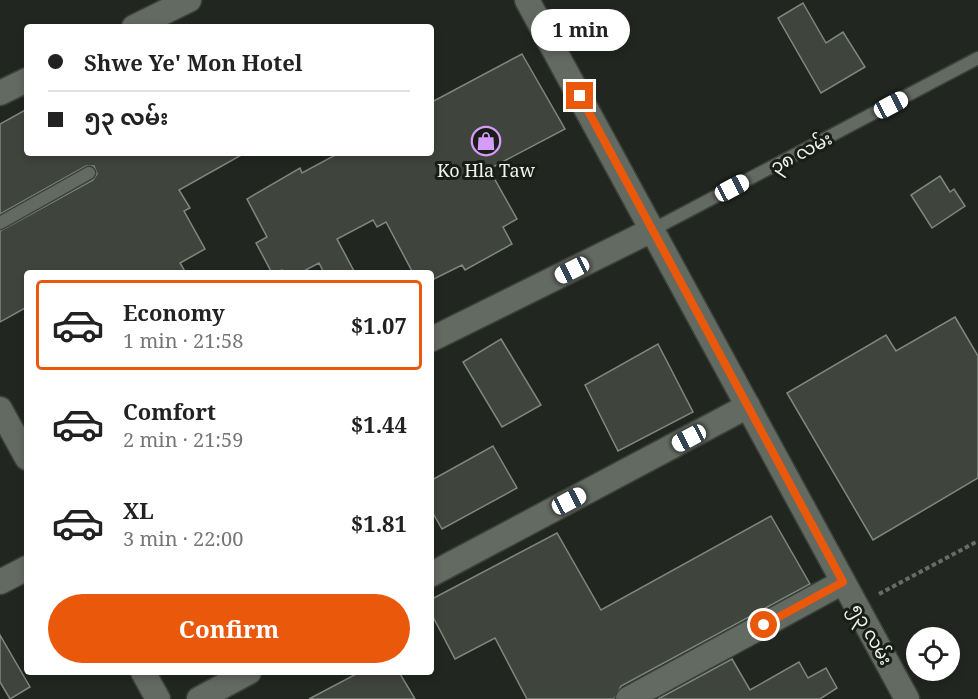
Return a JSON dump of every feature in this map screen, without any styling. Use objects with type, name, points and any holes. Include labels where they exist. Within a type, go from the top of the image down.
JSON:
[{"type":"street","points":[[140,24],[189,0]]},
{"type":"street","name":"၅၃ လမ်း","points":[[527,0],[908,699]]},
{"type":"street","points":[[0,93],[24,81]]},
{"type":"street","name":"၃၈ လမ်း","points":[[434,338],[652,230]]},
{"type":"street","points":[[434,573],[748,406]]},
{"type":"street","points":[[0,409],[24,453]]},
{"type":"street","points":[[0,582],[24,570]]},
{"type":"street","points":[[628,699],[843,582]]},
{"type":"street","points":[[145,675],[158,699]]},
{"type":"street","points":[[199,699],[243,675]]},
{"type":"lane","name":"၃၈ လမ်း","points":[[652,230],[978,58]]},
{"type":"lane","points":[[0,223],[89,173]]},
{"type":"path","points":[[858,606],[978,542]]},
{"type":"building","points":[[803,3],[826,43],[843,32],[865,67],[821,93],[778,18]]},
{"type":"building","points":[[522,54],[565,129],[489,169],[517,219],[503,227],[512,244],[465,270],[462,265],[434,279],[434,270],[411,270],[386,222],[377,227],[373,220],[337,239],[353,270],[322,270],[319,263],[306,270],[270,270],[256,243],[267,237],[247,199],[300,168],[302,173],[333,156],[434,156],[434,101]]},
{"type":"building","points":[[24,111],[24,156],[240,156],[179,190],[190,208],[184,211],[205,249],[180,263],[184,270],[24,270],[24,309],[0,322],[0,231],[93,180],[97,174],[94,166],[86,166],[0,214],[0,124]]},
{"type":"building","points":[[940,176],[950,192],[954,189],[965,206],[932,228],[911,195]]},
{"type":"building","points":[[955,317],[978,356],[978,478],[873,540],[787,393],[886,335],[896,351]]},
{"type":"building","points":[[501,339],[541,405],[502,427],[463,362]]},
{"type":"building","points":[[658,344],[693,412],[618,451],[585,385]]},
{"type":"building","points":[[493,446],[517,488],[442,529],[434,515],[434,479]]},
{"type":"building","points":[[771,516],[810,584],[621,686],[614,699],[527,699],[495,638],[455,659],[434,619],[434,598],[557,533],[601,610]]},
{"type":"building","points":[[0,635],[30,687],[10,699],[0,682]]},
{"type":"building","points":[[732,659],[750,690],[799,662],[808,678],[826,668],[837,688],[820,699],[658,699]]},
{"type":"building","points":[[354,675],[401,675],[415,699],[309,699]]},
{"type":"place","name":"Ko Hla Taw","points":[[486,141]]},
{"type":"route","points":[[580,96],[843,582],[764,625]]}]
